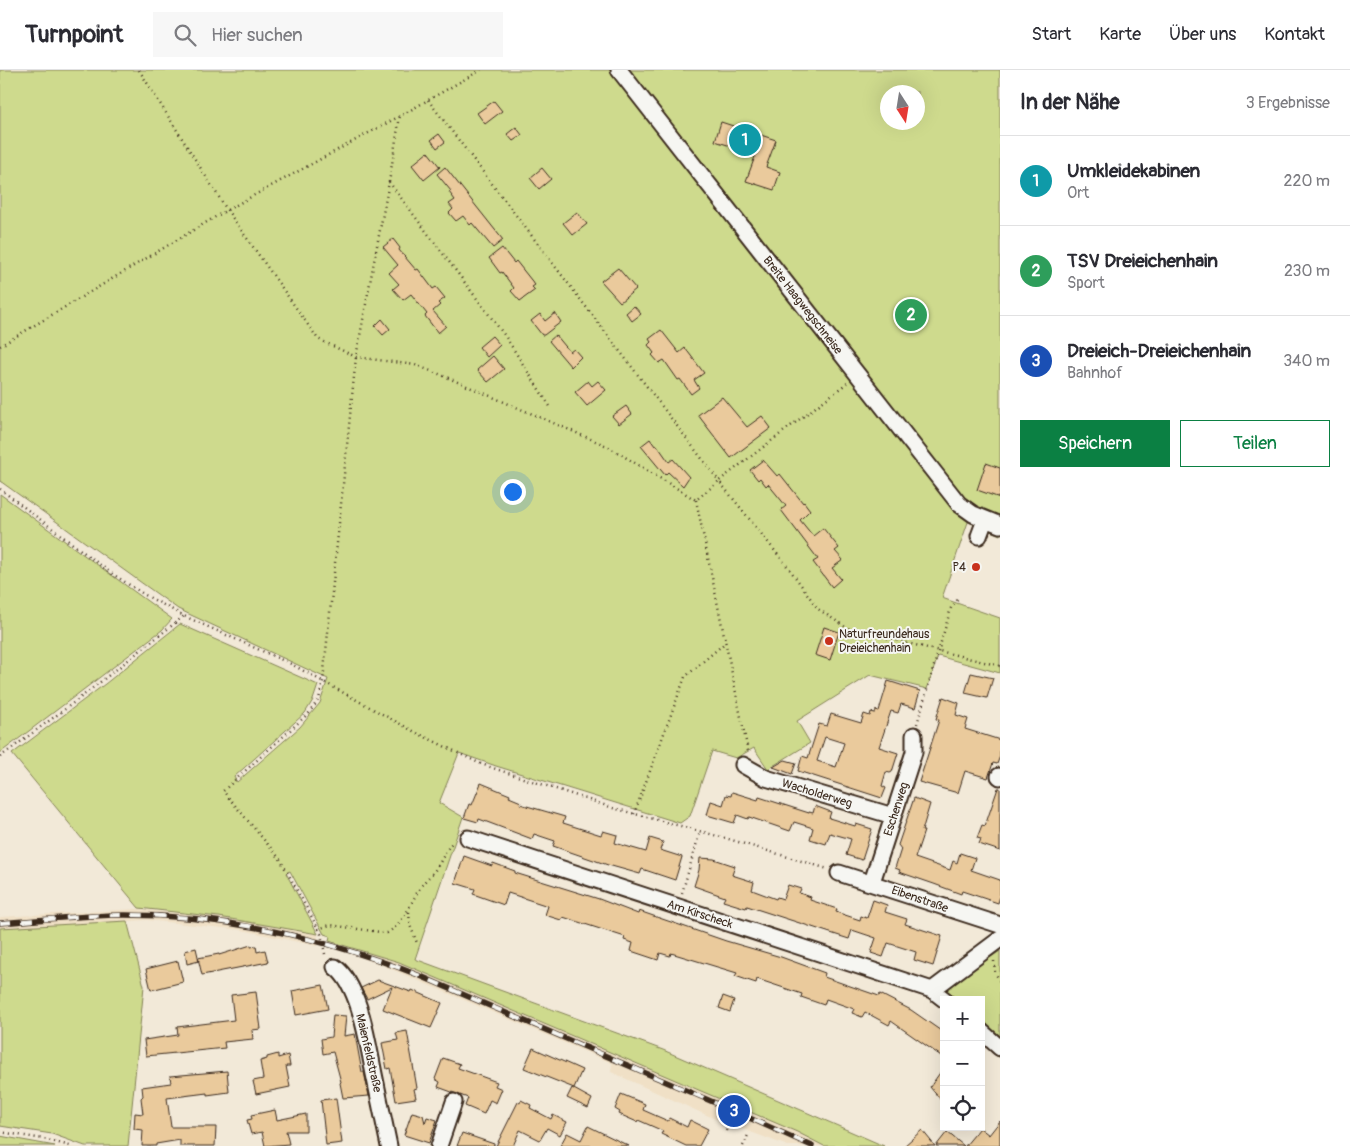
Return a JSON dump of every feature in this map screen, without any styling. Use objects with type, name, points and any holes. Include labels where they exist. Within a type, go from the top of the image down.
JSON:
[{"type":"street","name":"Breite Haagwegschneise","points":[[619,70],[959,504],[985,520],[1000,525]]},
{"type":"street","points":[[979,536],[985,520]]},
{"type":"street","name":"Eschenweg","points":[[872,882],[914,752],[914,734]]},
{"type":"street","name":"Wacholderweg","points":[[743,765],[766,778],[893,816]]},
{"type":"street","name":"Am Kirscheck","points":[[468,838],[932,990],[940,996]]},
{"type":"street","name":"Eibenstraße","points":[[839,872],[1000,926]]},
{"type":"street","points":[[932,990],[996,942]]},
{"type":"street","name":"Maienfeldstraße","points":[[335,967],[340,971],[353,994],[362,1016],[389,1146]]},
{"type":"street","points":[[985,1035],[1000,1048]]},
{"type":"street","points":[[439,1146],[454,1102]]},
{"type":"path","points":[[139,70],[227,210],[318,339],[356,357],[416,365],[439,374],[606,446],[696,500],[748,751],[743,765]]},
{"type":"path","points":[[0,346],[227,210],[481,70]]},
{"type":"path","points":[[428,100],[719,481],[791,571],[818,609],[847,628],[1000,666]]},
{"type":"path","points":[[325,954],[321,934],[280,859],[223,791],[309,713],[319,698],[323,681],[356,357],[400,116]]},
{"type":"path","points":[[389,182],[505,336],[551,408]]},
{"type":"path","points":[[696,500],[858,374]]},
{"type":"path","points":[[0,489],[111,573],[145,595],[184,616],[291,664],[415,732],[481,764],[634,814],[839,872]]},
{"type":"path","points":[[914,734],[951,608],[959,598]]},
{"type":"path","points":[[0,758],[184,616]]},
{"type":"path","points":[[634,814],[685,677],[726,642]]},
{"type":"path","points":[[678,907],[700,832]]},
{"type":"path","points":[[318,929],[330,925],[387,933],[394,929],[409,912],[422,884],[435,870],[453,841],[468,838]]},
{"type":"path","points":[[409,912],[410,925],[417,943]]},
{"type":"path","points":[[996,942],[995,972],[1000,982]]},
{"type":"path","points":[[726,1131],[733,1116]]},
{"type":"path","points":[[0,1132],[44,1138],[70,1146]]},
{"type":"path","points":[[743,1146],[749,1133]]},
{"type":"shaded area","points":[[137,909],[219,917],[318,934],[317,946],[242,930],[147,920],[0,928],[0,917]]},
{"type":"shaded area","points":[[329,941],[399,962],[797,1132],[824,1146],[788,1146],[713,1118],[611,1072],[612,1063],[377,963],[330,947]]},
{"type":"green space","points":[[0,70],[1000,70],[1000,535],[968,522],[942,598],[1000,618],[1000,673],[938,656],[927,689],[870,675],[797,721],[810,743],[768,769],[754,748],[736,758],[712,751],[690,816],[680,823],[459,753],[439,803],[463,817],[415,959],[663,1050],[884,1146],[824,1146],[797,1132],[399,962],[329,941],[330,936],[324,934],[290,871],[286,873],[318,934],[219,917],[139,908],[12,754],[105,684],[180,624],[318,685],[313,700],[305,713],[234,777],[237,782],[300,727],[320,703],[328,679],[178,609],[0,481]]},
{"type":"green space","points":[[0,494],[172,619],[162,630],[0,753]]},
{"type":"green space","points":[[127,921],[144,986],[128,1146],[85,1146],[52,1134],[0,1126],[0,928]]},
{"type":"green space","points":[[1000,951],[1000,1042],[985,1029],[985,996],[950,996],[946,992],[946,987]]},
{"type":"green space","points":[[0,1136],[55,1146],[0,1146]]},
{"type":"building","points":[[494,101],[502,111],[485,124],[477,113]]},
{"type":"building","points":[[721,122],[776,140],[766,167],[780,172],[774,190],[746,181],[756,154],[715,141]]},
{"type":"building","points":[[516,127],[522,135],[513,141],[507,134]]},
{"type":"building","points":[[439,134],[445,142],[437,148],[431,140]]},
{"type":"building","points":[[428,152],[440,167],[424,180],[412,165]]},
{"type":"building","points":[[445,167],[503,240],[493,248],[472,223],[470,225],[463,216],[456,221],[449,213],[453,209],[449,204],[455,200],[449,192],[451,191],[437,174]]},
{"type":"building","points":[[542,168],[551,179],[539,189],[530,178]]},
{"type":"building","points":[[577,212],[587,224],[573,235],[563,223]]},
{"type":"building","points":[[393,239],[400,248],[399,250],[416,270],[418,269],[433,289],[436,287],[445,298],[438,303],[440,305],[433,311],[446,326],[438,333],[425,316],[427,314],[411,294],[403,300],[393,289],[399,284],[389,273],[398,265],[383,247]]},
{"type":"building","points":[[502,248],[514,263],[516,261],[535,285],[532,287],[535,290],[520,301],[511,291],[514,288],[489,258]]},
{"type":"building","points":[[618,268],[636,289],[620,302],[601,281]]},
{"type":"building","points":[[634,306],[641,314],[632,321],[626,313]]},
{"type":"building","points":[[555,313],[561,322],[542,335],[531,321],[540,314],[545,321]]},
{"type":"building","points":[[382,319],[390,329],[383,335],[375,326]]},
{"type":"building","points":[[661,330],[679,353],[685,348],[704,373],[694,380],[699,388],[691,394],[664,360],[659,363],[652,355],[654,353],[648,345],[651,342],[649,339]]},
{"type":"building","points":[[556,335],[570,352],[574,349],[581,357],[571,367],[549,341]]},
{"type":"building","points":[[492,336],[500,345],[487,357],[479,347]]},
{"type":"building","points":[[493,356],[504,369],[488,382],[477,370]]},
{"type":"building","points":[[588,381],[592,386],[598,381],[606,390],[587,406],[575,392]]},
{"type":"building","points":[[722,397],[747,427],[762,416],[771,428],[731,458],[698,415]]},
{"type":"building","points":[[626,406],[632,414],[619,424],[612,416]]},
{"type":"building","points":[[650,439],[655,446],[657,445],[669,462],[673,459],[689,477],[683,486],[668,472],[665,475],[641,446]]},
{"type":"building","points":[[763,460],[777,476],[780,474],[810,510],[800,520],[813,536],[823,528],[839,548],[835,551],[843,560],[832,568],[841,579],[832,587],[813,562],[818,559],[781,510],[786,506],[768,484],[766,486],[760,478],[758,480],[750,470]]},
{"type":"building","points":[[986,463],[1000,468],[1000,498],[977,490]]},
{"type":"building","points":[[824,627],[839,632],[830,660],[815,655]]},
{"type":"building","points":[[971,673],[993,678],[987,698],[965,693]]},
{"type":"building","points":[[888,681],[920,691],[915,708],[901,704],[898,713],[891,711],[879,747],[898,753],[892,772],[886,772],[882,786],[886,788],[882,798],[798,771],[802,756],[808,758],[819,724],[827,726],[831,714],[861,723],[864,714],[870,716],[871,712],[879,711]],"holes":[[[825,737],[844,743],[836,767],[817,761]]]},
{"type":"building","points":[[943,697],[959,703],[956,715],[968,719],[965,729],[1000,740],[1000,756],[997,764],[993,763],[988,778],[965,771],[958,793],[919,782],[939,720],[936,719]]},
{"type":"building","points":[[785,760],[796,763],[792,774],[773,767]]},
{"type":"building","points":[[481,783],[510,795],[509,797],[521,802],[520,804],[565,817],[563,823],[601,835],[603,831],[617,835],[615,843],[646,852],[650,838],[663,842],[660,850],[682,857],[675,880],[642,869],[640,874],[608,865],[553,846],[555,841],[534,834],[532,839],[479,819],[478,822],[464,818],[469,804],[472,805]]},
{"type":"building","points":[[998,788],[1000,788],[1000,851],[979,844],[981,839],[977,838],[982,825],[985,826]]},
{"type":"building","points":[[732,792],[758,800],[759,797],[809,813],[813,813],[815,806],[831,812],[829,818],[872,829],[862,860],[846,855],[851,839],[830,833],[826,844],[810,839],[813,828],[794,822],[790,831],[749,817],[748,819],[737,815],[734,823],[707,815],[711,801],[723,805],[726,795],[731,796]]},
{"type":"building","points":[[914,798],[930,804],[915,858],[950,870],[953,861],[957,863],[960,853],[975,858],[971,870],[1000,880],[998,903],[962,891],[961,894],[899,872],[900,870],[895,868],[901,849],[898,845]]},
{"type":"building","points":[[464,856],[492,866],[493,863],[515,871],[515,873],[599,899],[638,914],[639,911],[726,941],[781,957],[825,973],[824,977],[879,996],[880,994],[911,1010],[940,1030],[940,1055],[891,1021],[889,1025],[865,1012],[862,1017],[852,1013],[854,1009],[826,999],[824,1005],[801,997],[802,994],[757,979],[756,983],[735,976],[737,973],[671,953],[670,956],[660,953],[658,960],[631,951],[633,943],[624,940],[625,937],[563,917],[561,920],[545,915],[548,906],[508,893],[504,905],[473,894],[475,889],[455,883]]},
{"type":"building","points":[[700,858],[714,859],[735,866],[732,875],[754,882],[752,890],[776,899],[777,897],[783,899],[788,885],[801,889],[799,893],[811,897],[810,900],[837,909],[836,912],[860,920],[861,916],[867,918],[873,900],[887,905],[885,912],[907,919],[905,924],[942,936],[933,966],[914,960],[916,952],[888,943],[883,957],[871,953],[876,938],[852,930],[849,939],[747,906],[746,908],[723,901],[725,897],[694,886],[699,870]]},
{"type":"building","points":[[251,945],[251,947],[256,946],[257,952],[265,950],[268,962],[202,975],[198,958],[219,955]]},
{"type":"building","points":[[196,948],[199,961],[187,964],[185,951]]},
{"type":"building","points":[[178,961],[183,982],[151,990],[146,969]]},
{"type":"building","points":[[378,980],[411,992],[412,990],[442,1003],[431,1028],[383,1009],[392,987],[367,999],[361,988]]},
{"type":"building","points":[[323,985],[328,1009],[296,1015],[292,991]]},
{"type":"building","points":[[256,992],[261,1029],[252,1030],[253,1039],[224,1042],[225,1048],[146,1056],[144,1040],[178,1035],[177,1027],[234,1020],[231,995]]},
{"type":"building","points":[[723,996],[734,1000],[730,1012],[719,1008]]},
{"type":"building","points":[[333,1015],[346,1016],[344,1036],[355,1034],[362,1072],[364,1072],[369,1096],[343,1098],[333,1052],[323,1054],[321,1039],[331,1037]]},
{"type":"building","points":[[407,1031],[417,1088],[414,1089],[416,1098],[396,1101],[390,1068],[387,1069],[382,1043],[398,1040],[396,1033]]},
{"type":"building","points":[[533,1048],[582,1070],[574,1088],[524,1068]]},
{"type":"building","points":[[278,1054],[278,1058],[288,1055],[290,1066],[286,1066],[290,1087],[256,1094],[253,1081],[263,1079],[260,1061]]},
{"type":"building","points":[[443,1058],[460,1064],[458,1068],[497,1082],[495,1086],[502,1089],[496,1103],[490,1100],[484,1114],[465,1106],[468,1098],[438,1087],[440,1082],[435,1079]]},
{"type":"building","points":[[227,1071],[229,1092],[167,1098],[171,1127],[216,1127],[215,1146],[180,1146],[180,1140],[156,1144],[156,1146],[142,1146],[143,1130],[134,1129],[135,1113],[143,1114],[142,1087],[171,1083],[170,1076]]},
{"type":"building","points":[[940,1073],[940,1099],[930,1087]]},
{"type":"building","points":[[572,1088],[592,1099],[588,1108],[567,1098]]},
{"type":"building","points":[[621,1094],[645,1104],[643,1110],[668,1121],[669,1118],[687,1127],[690,1120],[708,1129],[699,1146],[686,1146],[661,1134],[663,1131],[619,1114],[620,1112],[615,1109]]},
{"type":"building","points":[[336,1098],[342,1143],[326,1145],[321,1100]]},
{"type":"building","points":[[521,1100],[531,1105],[530,1108],[551,1119],[553,1115],[567,1122],[560,1135],[547,1128],[540,1140],[520,1130],[513,1146],[496,1146],[518,1102],[520,1103]]},
{"type":"building","points":[[275,1110],[277,1120],[306,1114],[306,1131],[286,1131],[289,1144],[265,1146],[262,1132],[251,1134],[247,1120],[252,1119],[251,1115]]},
{"type":"building","points":[[412,1112],[423,1115],[425,1123],[427,1117],[437,1120],[429,1143],[404,1135]]},
{"type":"building","points":[[1000,1121],[1000,1146],[965,1146],[978,1131],[984,1131],[989,1135]]},
{"type":"building","points":[[588,1126],[629,1146],[560,1146],[567,1133],[581,1140]]},
{"type":"building","points":[[922,1130],[935,1146],[904,1146]]},
{"type":"building","points":[[947,1132],[964,1146],[936,1146]]},
{"type":"building","points":[[462,1133],[494,1144],[494,1146],[457,1146]]},
{"type":"railway","points":[[0,923],[94,916],[163,916],[237,924],[311,940],[347,950],[418,975],[812,1146]]},
{"type":"place","name":"Umkleidekabinen","points":[[745,140]]},
{"type":"place","name":"TSV Dreieichenhain","points":[[911,315]]},
{"type":"place","name":"P4","points":[[976,567]]},
{"type":"place","name":"Naturfreundehaus Dreieichenhain","points":[[829,641]]},
{"type":"place","name":"Dreieich-Dreieichenhain","points":[[734,1111]]}]
